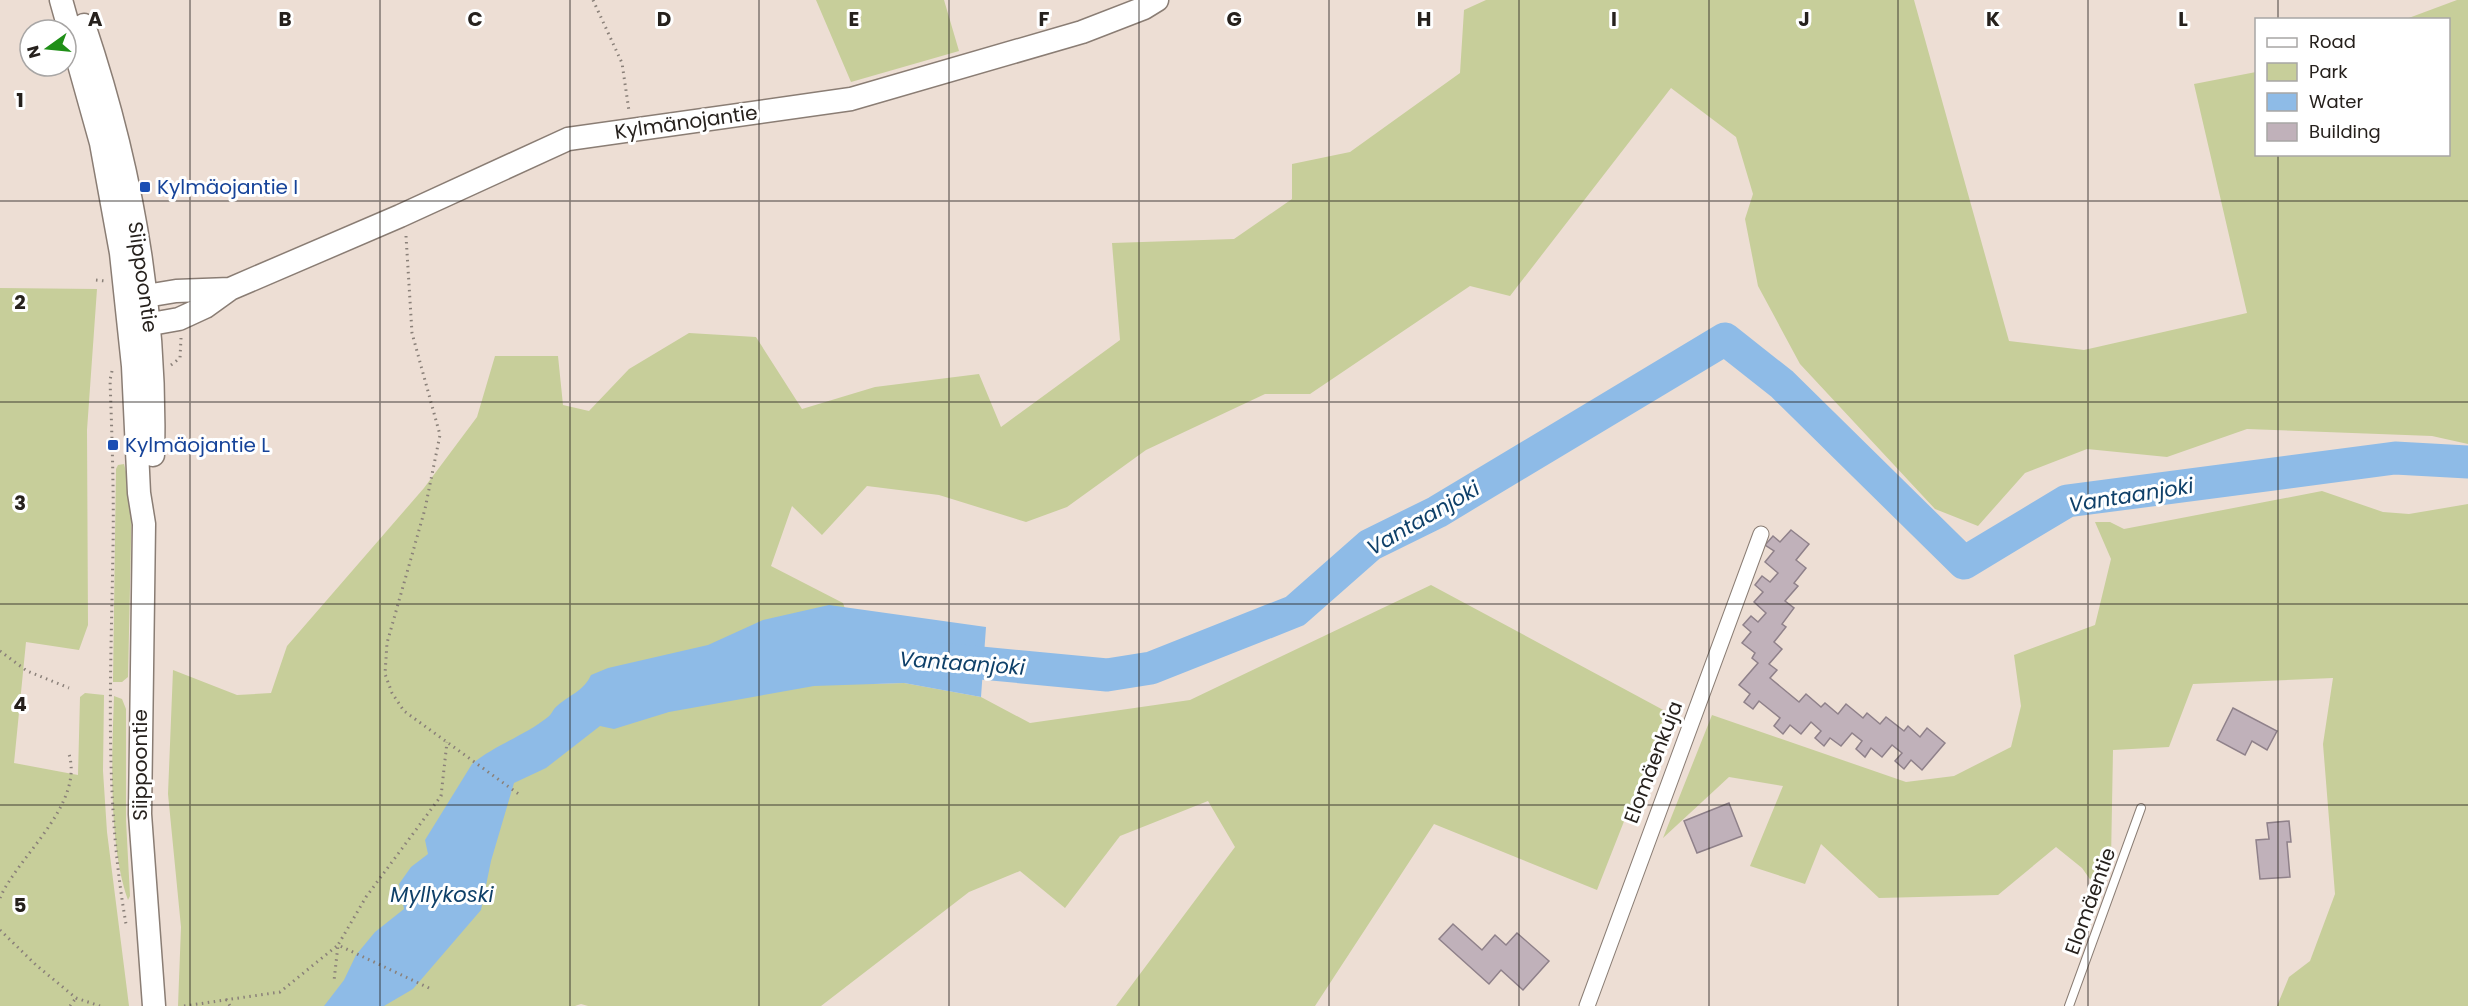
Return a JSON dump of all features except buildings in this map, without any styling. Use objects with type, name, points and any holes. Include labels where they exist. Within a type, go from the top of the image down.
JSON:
[{"type":"street","name":"Siippoontie","points":[[62,0],[101,143],[119,243],[128,312],[138,434],[139,493],[144,524],[140,814],[153,1006]]},
{"type":"street","name":"Siippoontie","points":[[75,0],[122,151],[141,246],[154,365],[152,494],[150,510],[144,524]]},
{"type":"street","name":"Kylmänojantie","points":[[151,324],[179,320],[205,307],[230,289],[400,216],[568,139],[632,128],[850,99],[1082,32],[1144,8],[1157,0]]},
{"type":"street","name":"Kylmänojantie","points":[[147,296],[230,289]]},
{"type":"street","points":[[147,296],[128,312],[151,324]]},
{"type":"street","name":"Elomäenkuja","points":[[1587,1006],[1761,534]]},
{"type":"lane","name":"Elomäentie","points":[[2069,1006],[2141,808]]},
{"type":"path","points":[[593,0],[622,63],[632,128]]},
{"type":"path","points":[[400,216],[408,242],[412,333],[440,435],[426,509],[387,643],[385,674],[392,693],[404,711],[520,795]]},
{"type":"path","points":[[0,651],[27,671],[69,688]]},
{"type":"path","points":[[109,688],[109,750],[115,852],[127,927]]},
{"type":"path","points":[[184,1006],[280,992],[338,945],[366,897],[441,796],[447,742]]},
{"type":"path","points":[[0,898],[38,843],[63,801],[73,768],[69,754]]},
{"type":"path","points":[[0,930],[36,965],[76,998],[100,1006]]},
{"type":"path","points":[[338,945],[429,988]]},
{"type":"path","points":[[334,981],[338,945]]},
{"type":"path","points":[[70,1006],[76,998]]},
{"type":"path","points":[[226,999],[230,1005]]},
{"type":"green space","points":[[816,0],[944,0],[959,51],[851,82]]},
{"type":"green space","points":[[1486,0],[1914,0],[2009,341],[2084,350],[2247,313],[2194,84],[2255,72],[2255,156],[2450,156],[2450,18],[2409,18],[2457,0],[2468,0],[2468,444],[2432,436],[2247,429],[2167,457],[2087,449],[2025,473],[1978,526],[1935,509],[1800,364],[1758,286],[1745,219],[1753,194],[1736,137],[1671,88],[1510,296],[1470,286],[1310,394],[1265,394],[1146,450],[1067,507],[1026,522],[939,495],[867,486],[822,535],[792,506],[771,566],[843,603],[871,684],[904,683],[981,697],[1030,723],[1190,700],[1431,585],[1667,712],[1597,890],[1434,824],[1315,1006],[1116,1006],[1235,847],[1208,801],[1120,836],[1065,908],[1020,871],[969,892],[821,1006],[588,1006],[581,1004],[575,1006],[178,1006],[181,927],[168,794],[173,670],[237,695],[271,693],[287,646],[424,488],[477,417],[495,356],[558,356],[563,405],[589,411],[629,369],[689,333],[756,337],[802,409],[875,387],[979,374],[1001,427],[1120,340],[1112,243],[1234,239],[1292,199],[1292,164],[1350,152],[1460,73],[1464,10]]},
{"type":"green space","points":[[0,288],[97,289],[87,430],[88,625],[79,650],[26,642],[14,763],[78,775],[80,697],[85,693],[104,695],[103,771],[107,832],[129,1006],[0,1006]]},
{"type":"green space","points":[[124,464],[132,496],[128,677],[122,682],[113,682],[116,469],[118,465]]},
{"type":"green space","points":[[2322,491],[2383,512],[2409,514],[2468,504],[2468,1006],[2277,1006],[2289,977],[2310,961],[2335,894],[2323,744],[2333,678],[2193,684],[2169,747],[2113,750],[2111,860],[2099,892],[2082,868],[2056,847],[1998,895],[1879,898],[1821,844],[1805,884],[1750,866],[1783,786],[1729,777],[1663,838],[1712,715],[1906,782],[1954,776],[2011,747],[2021,706],[2014,655],[2095,625],[2111,559],[2095,522],[2110,522],[2124,529]]},
{"type":"green space","points":[[114,696],[122,699],[126,709],[126,820],[130,896],[128,900],[117,853],[114,826],[112,772]]},
{"type":"water","name":"Myllykoski","points":[[829,605],[986,627],[981,697],[904,683],[814,686],[669,712],[614,729],[600,726],[546,768],[514,783],[491,861],[481,910],[413,989],[384,1006],[324,1006],[344,980],[356,955],[375,932],[404,909],[399,884],[411,867],[428,854],[425,840],[472,764],[548,717],[557,706],[584,685],[591,675],[608,668],[708,645],[763,620]]},
{"type":"waterway","name":"Vantaanjoki","points":[[939,659],[1107,675],[1151,668],[1295,611],[1370,545],[1437,512],[1725,339],[1782,384],[1964,563],[2067,501],[2395,458],[2468,462]]},
{"type":"place","name":"Kylmäojantie I","points":[[145,187]]},
{"type":"place","name":"Kylmäojantie L","points":[[113,445]]}]
